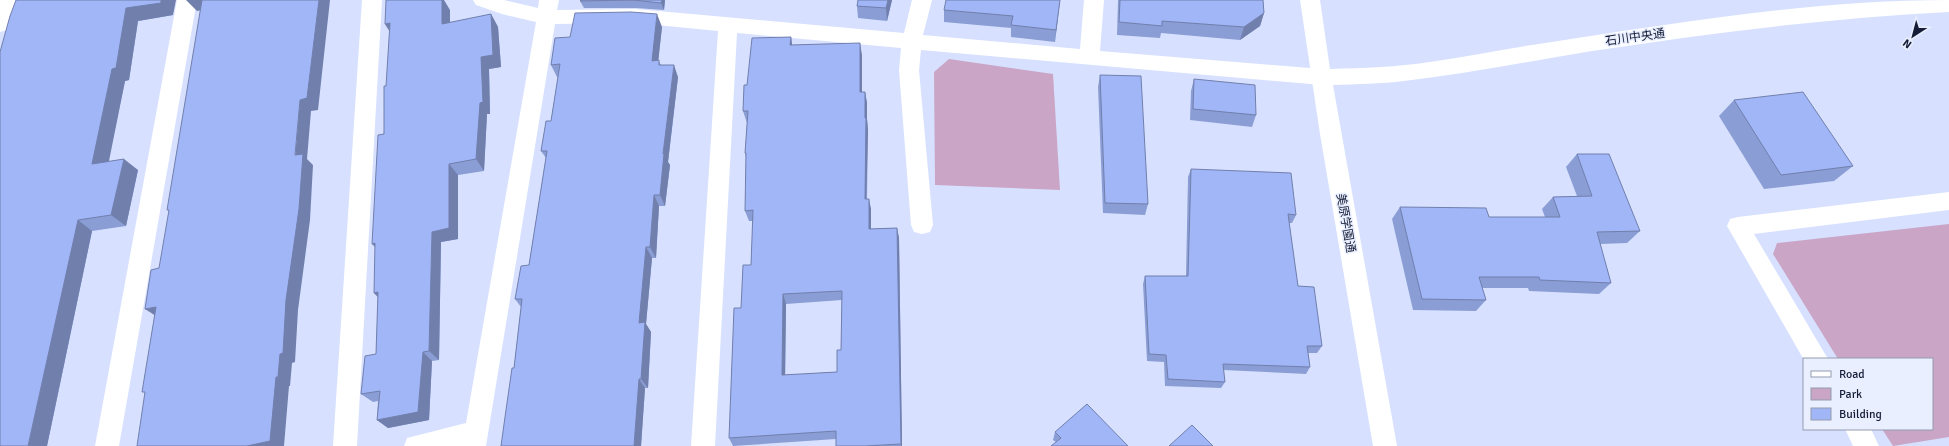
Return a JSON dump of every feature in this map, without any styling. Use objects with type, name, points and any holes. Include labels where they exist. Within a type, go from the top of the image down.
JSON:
[{"type":"street","points":[[0,25],[8,0]]},
{"type":"street","points":[[107,446],[187,0]]},
{"type":"street","points":[[345,446],[372,0]]},
{"type":"street","name":"石川中央通","points":[[483,0],[502,8],[548,8],[1089,58],[1322,77],[1384,76],[1416,72],[1506,56],[1684,30],[1889,7],[1949,5]]},
{"type":"street","points":[[922,0],[912,41],[909,70],[922,225]]},
{"type":"street","points":[[1089,58],[1094,0]]},
{"type":"street","name":"美原学園通","points":[[1310,0],[1330,134],[1386,446]]},
{"type":"street","points":[[416,446],[475,439],[548,8]]},
{"type":"street","points":[[702,446],[728,25]]},
{"type":"street","points":[[1815,358],[1738,226],[1949,201]]},
{"type":"street","points":[[1858,430],[1867,446]]},
{"type":"green space","points":[[949,59],[1053,74],[1060,190],[935,185],[934,72]]},
{"type":"green space","points":[[1949,224],[1949,437],[1893,446],[1883,430],[1933,430],[1933,358],[1837,358],[1773,254],[1777,243]]},
{"type":"building","points":[[16,0],[161,0],[161,3],[126,8],[116,68],[112,69],[92,164],[124,159],[111,215],[78,220],[28,446],[0,446],[0,52]]},
{"type":"building","points":[[202,0],[319,0],[307,98],[300,100],[295,155],[303,154],[299,209],[286,300],[283,353],[280,354],[278,377],[276,377],[270,441],[247,446],[137,446],[145,392],[142,392],[156,307],[145,309],[151,270],[159,268],[169,210],[167,210]]},
{"type":"building","points":[[386,0],[442,0],[442,24],[491,14],[493,55],[481,57],[483,102],[480,103],[476,159],[449,164],[449,228],[432,232],[429,351],[423,352],[418,412],[377,420],[380,391],[361,394],[365,356],[376,354],[378,292],[374,293],[375,243],[372,244],[378,135],[384,134],[384,86],[386,86],[390,23],[385,24]]},
{"type":"building","points":[[581,0],[633,0],[580,1]]},
{"type":"building","points":[[633,0],[662,0],[661,3]]},
{"type":"building","points":[[858,0],[888,0],[886,8],[857,6]]},
{"type":"building","points":[[946,0],[1060,0],[1056,30],[1011,25],[1013,16],[944,10]]},
{"type":"building","points":[[1120,0],[1263,0],[1264,13],[1244,27],[1162,21],[1162,26],[1119,22]]},
{"type":"building","points":[[631,12],[657,14],[652,61],[659,60],[659,65],[674,65],[663,154],[660,195],[654,195],[650,247],[646,247],[639,323],[645,322],[634,446],[501,446],[512,368],[514,368],[522,299],[515,299],[521,266],[529,265],[547,151],[541,151],[546,121],[551,121],[560,64],[551,65],[555,38],[570,37],[575,13]]},
{"type":"building","points":[[791,37],[790,45],[860,43],[860,92],[865,92],[865,199],[869,199],[869,229],[897,228],[901,444],[836,446],[836,431],[729,438],[734,308],[741,308],[743,265],[751,265],[753,210],[745,211],[745,153],[748,111],[743,111],[744,85],[747,85],[752,38]],"holes":[[[842,291],[841,350],[837,350],[837,372],[782,375],[783,294]]]},
{"type":"building","points":[[1100,75],[1141,76],[1148,204],[1105,203]]},
{"type":"building","points":[[1194,79],[1255,85],[1256,115],[1193,109]]},
{"type":"building","points":[[1803,92],[1853,166],[1781,175],[1734,100]]},
{"type":"building","points":[[1577,154],[1609,154],[1640,231],[1597,232],[1611,283],[1540,280],[1539,277],[1479,277],[1486,300],[1422,299],[1400,207],[1486,208],[1489,217],[1560,217],[1553,197],[1592,196]]},
{"type":"building","points":[[1191,169],[1291,173],[1296,215],[1288,214],[1298,286],[1314,287],[1322,346],[1307,346],[1310,367],[1223,364],[1225,382],[1168,379],[1166,355],[1149,354],[1145,276],[1188,276]]},
{"type":"building","points":[[1087,404],[1128,446],[1051,446],[1061,438],[1055,432]]},
{"type":"building","points":[[1192,425],[1213,446],[1169,446]]}]
